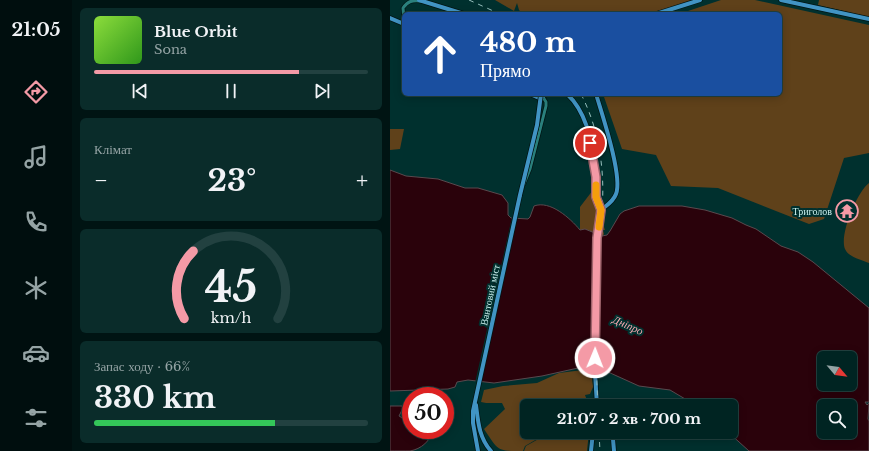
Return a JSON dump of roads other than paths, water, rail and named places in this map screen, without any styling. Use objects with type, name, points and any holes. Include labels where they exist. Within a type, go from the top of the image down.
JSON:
[{"type":"main road","points":[[420,0],[458,12]]},
{"type":"main road","points":[[662,12],[700,0]]},
{"type":"main road","points":[[781,0],[869,19]]},
{"type":"main road","points":[[390,18],[402,23]]},
{"type":"main road","name":"Вантовий міст","points":[[476,399],[520,195],[537,125],[542,96]]},
{"type":"main road","points":[[569,96],[579,110],[586,125],[596,177],[596,197],[602,209],[597,238],[596,271],[595,372],[597,399]]},
{"type":"main road","points":[[597,96],[608,135],[617,182],[617,193],[615,197],[612,202],[602,209]]},
{"type":"main road","points":[[476,399],[473,423],[478,451]]},
{"type":"main road","points":[[476,399],[480,433],[490,451]]},
{"type":"main road","points":[[591,451],[592,439]]},
{"type":"main road","points":[[613,439],[614,451]]},
{"type":"street","points":[[403,12],[403,8],[406,4],[411,1],[420,0]]},
{"type":"street","points":[[520,195],[530,169],[544,116],[546,104],[542,96]]},
{"type":"water","name":"Дніпро","points":[[390,170],[406,176],[438,179],[465,188],[478,188],[502,195],[508,203],[508,215],[511,218],[528,219],[534,206],[547,206],[559,211],[571,220],[580,230],[585,229],[602,236],[607,235],[620,214],[624,211],[639,206],[682,206],[705,210],[732,218],[756,229],[781,246],[798,252],[813,262],[869,308],[869,402],[865,402],[867,405],[869,403],[869,451],[749,451],[736,439],[738,439],[738,399],[685,399],[670,390],[639,386],[597,367],[578,368],[542,376],[494,383],[468,380],[457,382],[454,387],[402,387],[402,391],[390,391]]},
{"type":"water","points":[[390,406],[402,406],[399,416],[402,418],[402,439],[429,439],[425,444],[410,451],[390,451]]},
{"type":"railway","points":[[469,0],[496,12]]},
{"type":"railway","points":[[582,96],[588,109],[597,140],[603,188],[597,262],[596,365],[598,399]]},
{"type":"railway","points":[[599,439],[600,451]]},
{"type":"place","name":"Триголов","points":[[847,211]]}]
